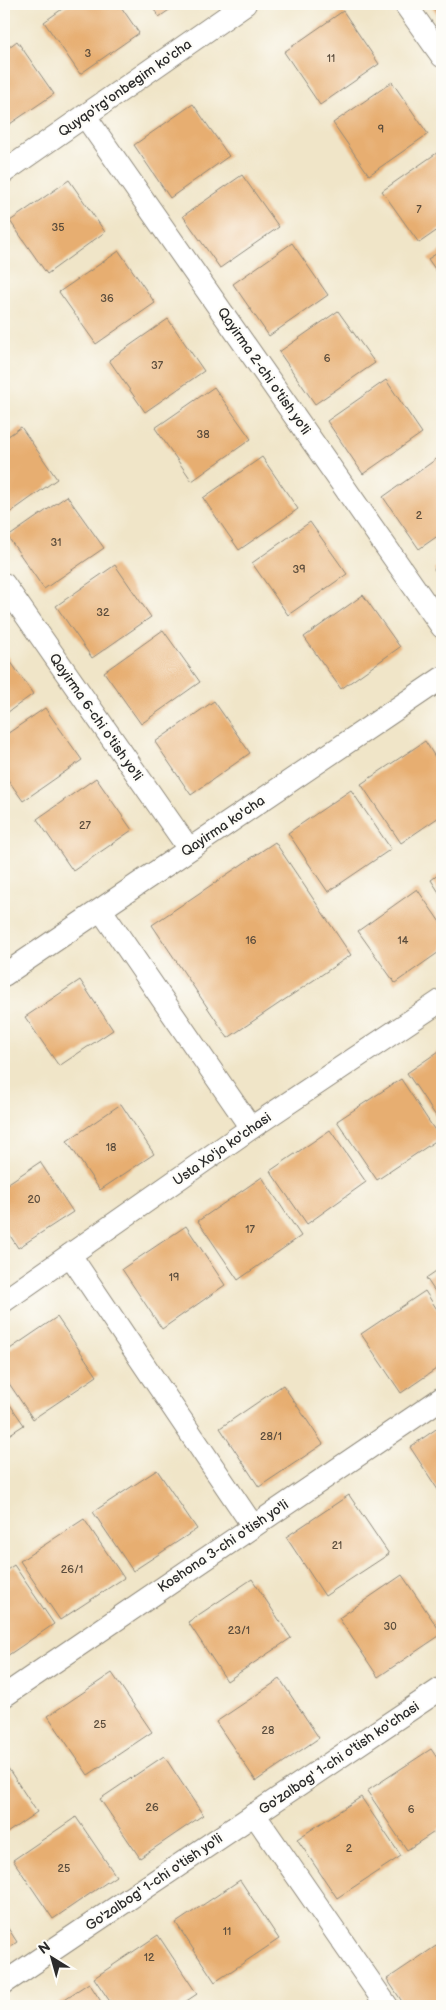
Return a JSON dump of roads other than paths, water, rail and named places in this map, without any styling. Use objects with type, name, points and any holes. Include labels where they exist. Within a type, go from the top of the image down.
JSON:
[{"type":"street","name":"Quyqo'rg'onbegim ko'cha","points":[[4,172],[245,4]]},
{"type":"street","points":[[405,4],[442,56]]},
{"type":"street","name":"Qayirma 2-chi o'tish yo'li","points":[[85,116],[442,627]]},
{"type":"street","name":"Qayirma 6-chi o'tish yo'li","points":[[4,584],[189,849]]},
{"type":"street","name":"Qayirma ko'cha","points":[[4,975],[442,678]]},
{"type":"street","points":[[101,910],[251,1128]]},
{"type":"street","name":"Usta Xo'ja ko'chasi","points":[[4,1301],[251,1128],[442,1000]]},
{"type":"street","points":[[70,1255],[253,1526]]},
{"type":"street","name":"Koshona 3-chi o'tish yo'li","points":[[4,1696],[442,1398]]},
{"type":"street","name":"Go'zalbog' 1-chi o'tish ko'chasi","points":[[387,2006],[254,1814],[442,1688]]},
{"type":"street","name":"Go'zalbog' 1-chi o'tish yo'li","points":[[4,1983],[254,1814]]}]
